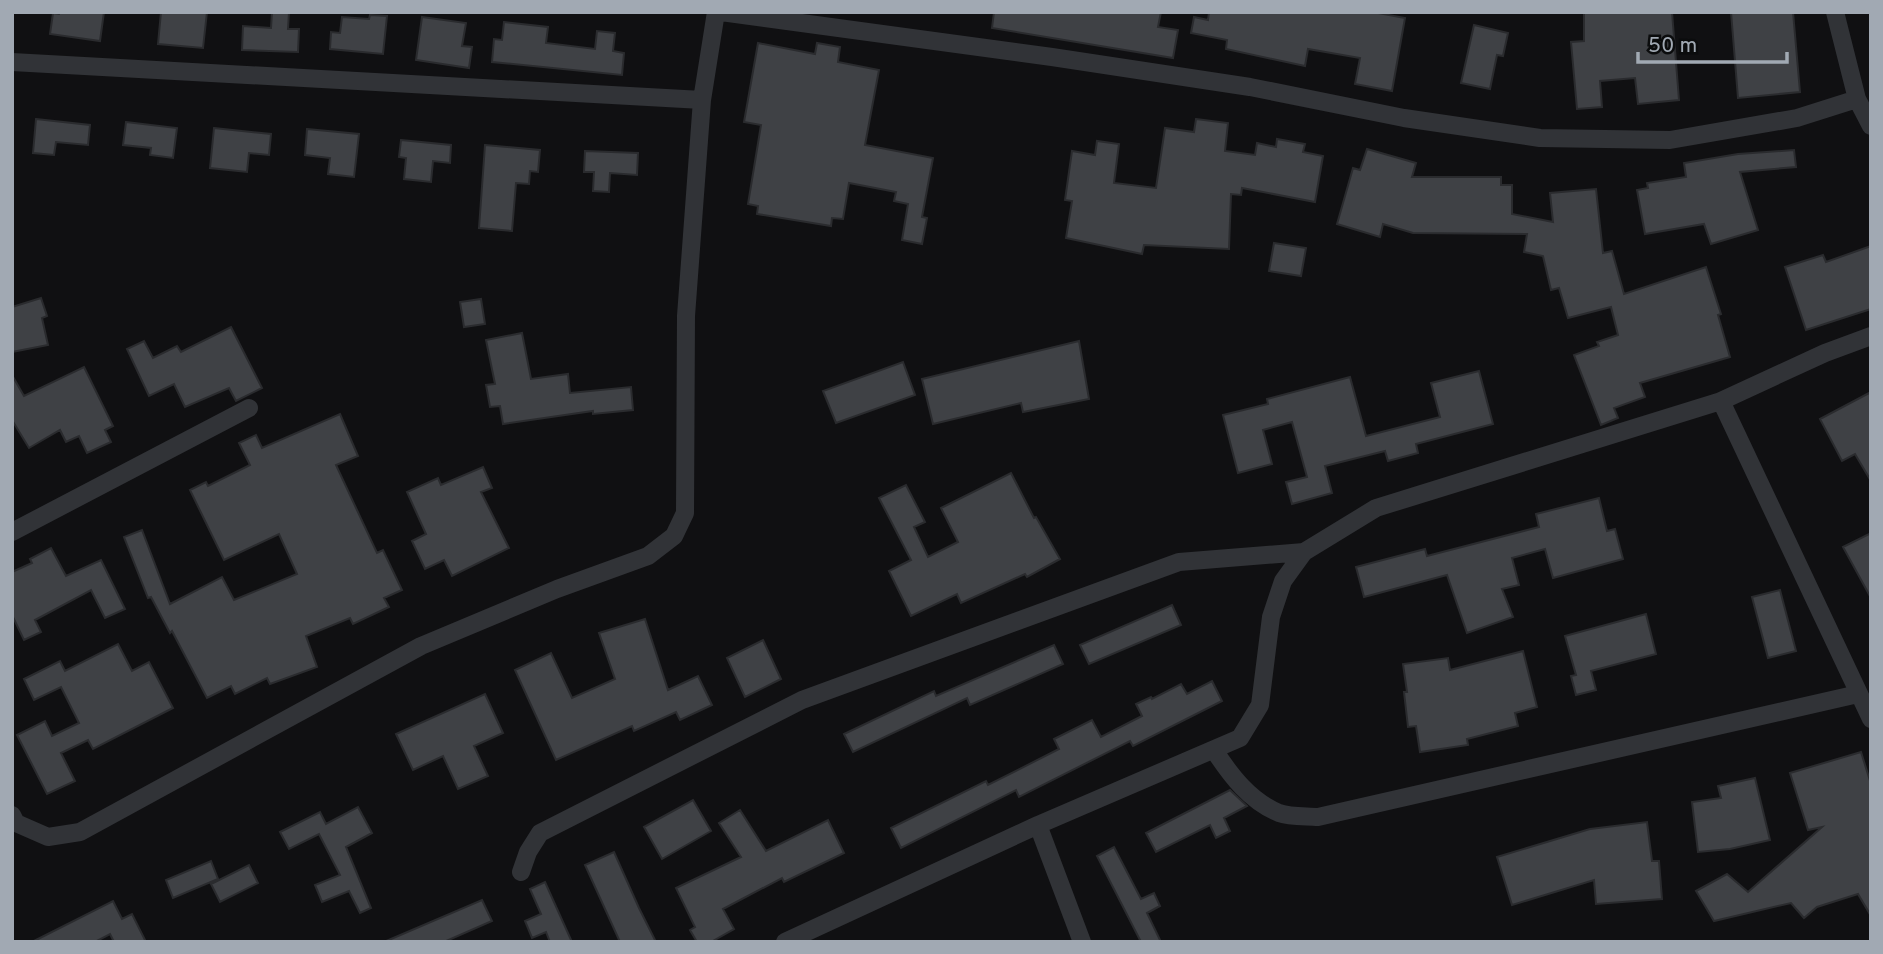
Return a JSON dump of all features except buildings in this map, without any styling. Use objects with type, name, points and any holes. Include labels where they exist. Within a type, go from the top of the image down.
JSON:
[{"type":"street","points":[[12,815],[16,823],[48,837],[80,832],[421,646],[557,589],[648,556],[674,536],[685,513],[686,316],[702,100],[718,12],[1250,87],[1404,118],[1540,138],[1670,140],[1797,118],[1857,99]]},
{"type":"street","points":[[1835,12],[1857,99],[1871,126]]},
{"type":"street","points":[[12,62],[702,100]]},
{"type":"street","points":[[785,942],[1038,825],[1240,738],[1260,705],[1270,617],[1283,581],[1304,552],[1376,508],[1721,401],[1825,353],[1871,337]]},
{"type":"street","points":[[1825,353],[1871,347]]},
{"type":"street","points":[[1721,401],[1871,719]]},
{"type":"street","points":[[12,532],[249,408]]},
{"type":"street","points":[[522,872],[528,852],[540,833],[802,700],[1179,562],[1304,552]]},
{"type":"street","points":[[1214,750],[1228,772],[1255,800],[1281,814],[1318,817],[1858,694]]},
{"type":"street","points":[[1038,825],[1082,942]]}]
